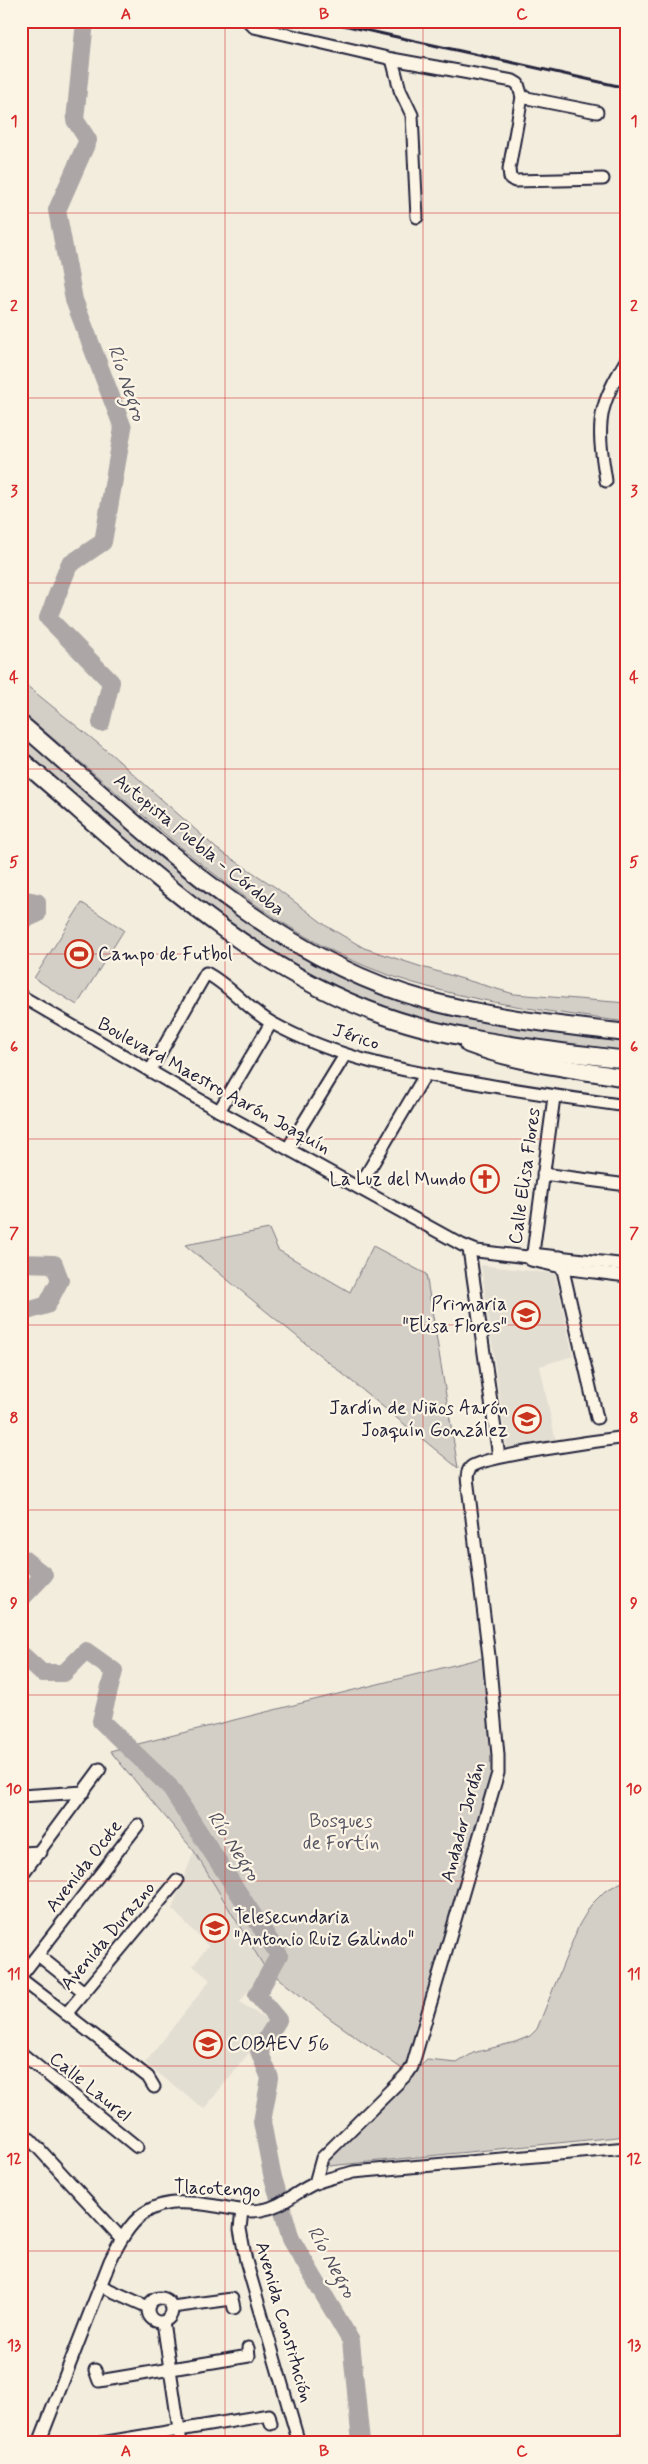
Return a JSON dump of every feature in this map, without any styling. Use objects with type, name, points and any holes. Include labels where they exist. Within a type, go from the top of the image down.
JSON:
[{"type":"highway","name":"Autopista Puebla - Córdoba","points":[[21,724],[190,869],[250,915],[308,951],[367,979],[425,1000],[501,1017],[627,1033]]},
{"type":"highway","points":[[21,760],[204,914],[262,957],[351,1003],[485,1050],[627,1078]]},
{"type":"highway","points":[[428,1029],[627,1060]]},
{"type":"street","points":[[248,21],[254,27],[392,59],[513,80],[518,84],[522,97],[509,169],[510,178],[515,181],[603,179]]},
{"type":"street","points":[[392,59],[400,90],[412,115],[417,217]]},
{"type":"street","points":[[522,97],[597,112]]},
{"type":"street","points":[[606,481],[601,448],[602,415],[616,377],[627,359]]},
{"type":"street","name":"Jérico","points":[[150,1071],[206,973],[218,979],[272,1023],[345,1055],[425,1075],[627,1106]]},
{"type":"street","name":"Boulevard Maestro Aarón Joaquín","points":[[21,996],[219,1111],[469,1249],[561,1262],[627,1276]]},
{"type":"street","points":[[219,1111],[272,1023]]},
{"type":"street","points":[[288,1148],[345,1055]]},
{"type":"street","points":[[358,1187],[425,1075]]},
{"type":"street","name":"Calle Elisa Flores","points":[[530,1257],[554,1096]]},
{"type":"street","points":[[543,1174],[627,1185]]},
{"type":"street","points":[[469,1249],[499,1457]]},
{"type":"street","points":[[561,1262],[597,1418]]},
{"type":"street","name":"Boulevard Maestro Aarón Joaquín","points":[[561,1262],[627,1265]]},
{"type":"street","name":"Andador Jordán","points":[[315,2183],[322,2158],[412,2067],[498,1773],[489,1656],[467,1476],[472,1466],[499,1457],[627,1437]]},
{"type":"street","points":[[21,1876],[100,1769]]},
{"type":"street","points":[[21,1796],[84,1792]]},
{"type":"street","name":"Avenida Ocote","points":[[21,1978],[138,1825]]},
{"type":"street","points":[[21,1853],[40,1852]]},
{"type":"street","name":"Avenida Durazno","points":[[66,2014],[176,1881]]},
{"type":"street","points":[[38,1955],[84,1992]]},
{"type":"street","points":[[21,1978],[148,2077],[154,2087]]},
{"type":"street","name":"Calle Laurel","points":[[21,2053],[137,2147]]},
{"type":"street","points":[[21,2134],[30,2139],[121,2238]]},
{"type":"street","name":"Tlacotengo","points":[[39,2443],[100,2286],[121,2238],[137,2218],[159,2204],[175,2202],[260,2211],[274,2207],[315,2183],[353,2172],[627,2148]]},
{"type":"street","name":"Avenida Constitución","points":[[242,2210],[240,2228],[246,2261],[299,2443]]},
{"type":"street","points":[[100,2286],[148,2307]]},
{"type":"street","points":[[160,2298],[167,2300],[172,2306],[170,2318],[162,2322],[151,2319],[148,2307],[152,2301],[160,2298]]},
{"type":"street","points":[[172,2306],[232,2300],[234,2308]]},
{"type":"street","points":[[162,2322],[180,2443]]},
{"type":"street","points":[[95,2370],[99,2381],[249,2356],[248,2348]]},
{"type":"street","points":[[101,2443],[178,2429],[269,2416],[271,2424]]},
{"type":"street","points":[[579,2443],[627,2441]]},
{"type":"shaded area","name":"Primaria \"Elisa Flores\"","points":[[481,1265],[555,1274],[573,1356],[540,1366],[556,1442],[507,1449]]},
{"type":"shaded area","points":[[194,1851],[265,1968],[240,2002],[272,2024],[204,2109],[145,2063],[210,1980],[193,1966],[208,1946],[172,1909]]},
{"type":"green space","points":[[21,681],[111,754],[217,849],[275,887],[328,927],[364,948],[514,994],[627,1003],[627,1022],[504,1004],[443,991],[383,973],[320,945],[262,909],[206,868],[21,711]]},
{"type":"green space","points":[[21,732],[224,904],[261,932],[306,958],[358,984],[433,1009],[627,1040],[627,1052],[465,1030],[429,1022],[354,995],[299,969],[214,914],[21,751]]},
{"type":"green space","name":"Campo de Futbol","points":[[82,903],[124,930],[77,1005],[34,978]]},
{"type":"green space","points":[[269,1229],[278,1250],[350,1292],[373,1246],[426,1274],[458,1468],[185,1245]]},
{"type":"green space","name":"Bosques de Fortín","points":[[486,1657],[498,1773],[408,2073],[332,2020],[265,1968],[194,1851],[110,1751]]},
{"type":"green space","points":[[622,1882],[627,1931],[627,2136],[329,2166],[327,2161],[427,2060],[457,2063],[473,2053],[530,2036],[537,2029],[579,1925],[591,1905],[605,1891]]},
{"type":"waterway","name":"Río Negro","points":[[85,21],[75,120],[88,140],[57,210],[74,300],[123,428],[103,542],[69,565],[48,618],[111,682],[101,723]]},
{"type":"waterway","name":"Río Negro","points":[[21,899],[37,902],[37,914],[21,921]]},
{"type":"waterway","name":"Río Negro","points":[[21,1263],[54,1264],[60,1280],[47,1305],[21,1313]]},
{"type":"waterway","name":"Río Negro","points":[[21,1557],[44,1575],[21,1599]]},
{"type":"waterway","name":"Río Negro","points":[[21,1654],[42,1673],[64,1673],[86,1651],[114,1671],[101,1721],[169,1786],[279,1955],[257,1995],[278,2020],[259,2051],[270,2078],[262,2122],[272,2174],[291,2239],[351,2341],[361,2443]]},
{"type":"railway","points":[[325,21],[627,88]]},
{"type":"place","name":"Campo de Futbol","points":[[79,954]]},
{"type":"place","name":"La Luz del Mundo","points":[[485,1179]]},
{"type":"place","name":"Primaria \"Elisa Flores\"","points":[[526,1315]]},
{"type":"place","name":"Jardín de Niños Aarón Joaquín González","points":[[527,1419]]},
{"type":"place","name":"Telesecundaria \"Antonio Ruiz Galindo\"","points":[[215,1928]]},
{"type":"place","name":"COBAEV 56","points":[[208,2044]]}]
